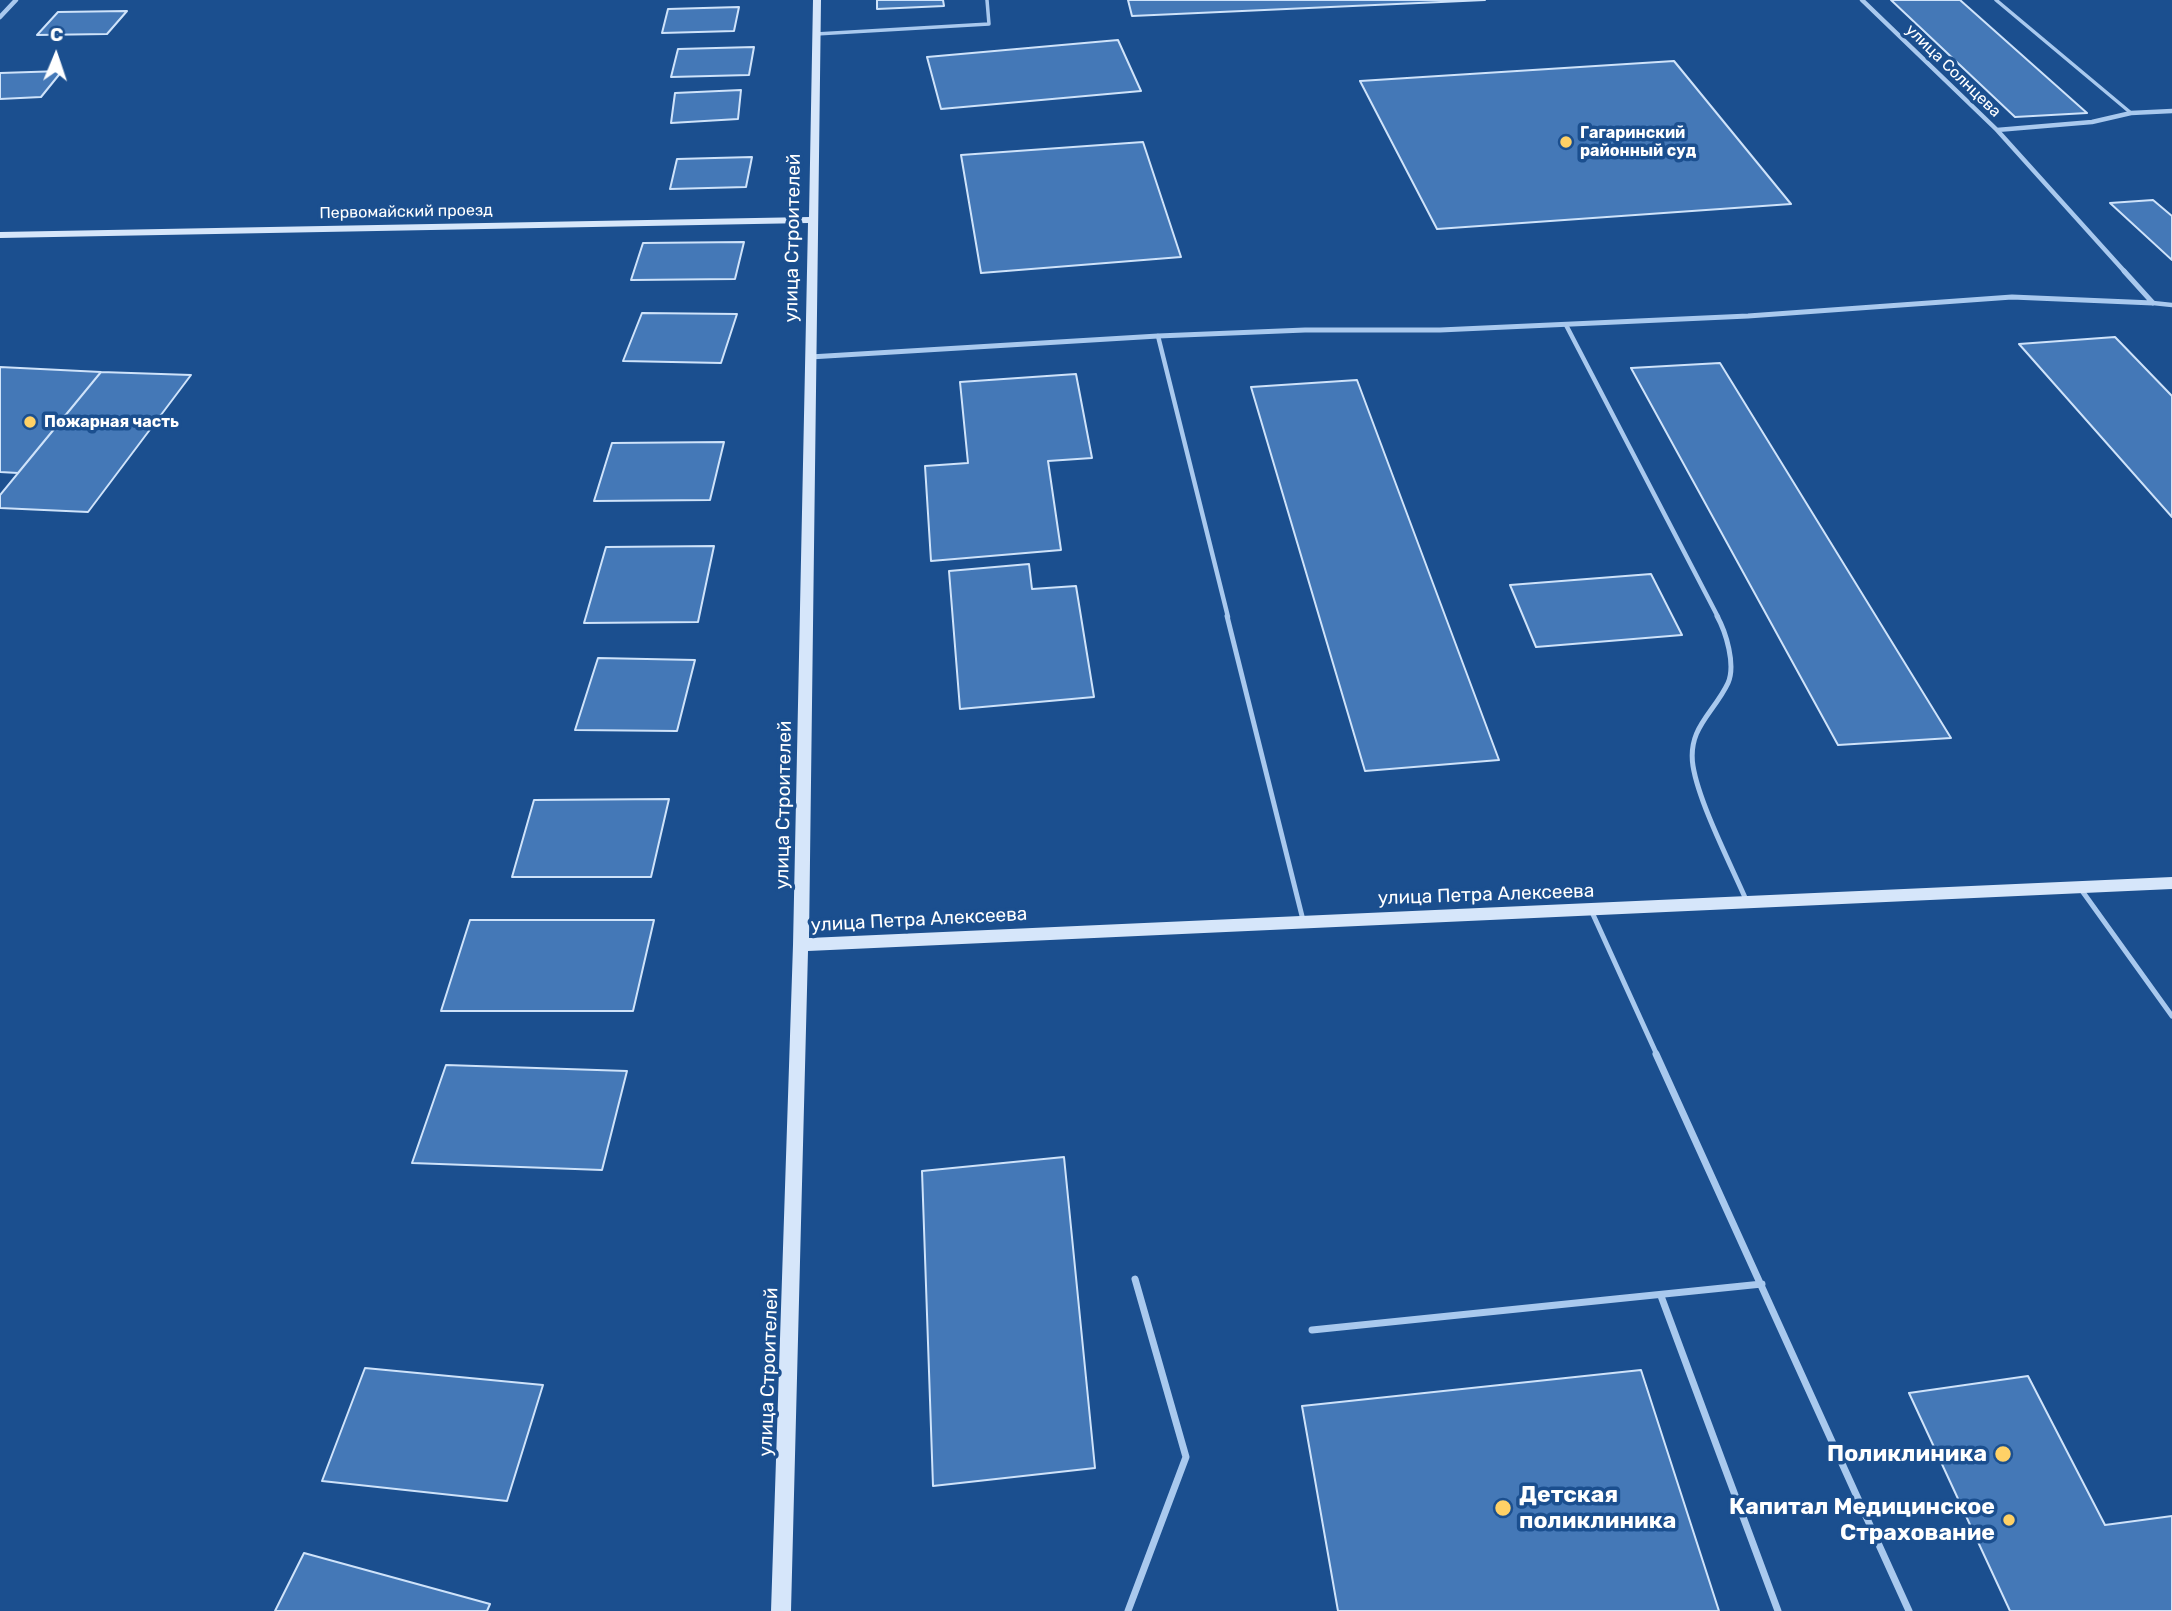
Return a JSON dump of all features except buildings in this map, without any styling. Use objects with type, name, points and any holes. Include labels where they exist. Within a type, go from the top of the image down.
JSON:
[{"type":"main road","name":"улица Строителей","points":[[781,1611],[801,945],[817,0]]},
{"type":"main road","name":"Первомайский проезд","points":[[0,235],[812,220]]},
{"type":"main road","name":"улица Петра Алексеева","points":[[801,945],[2172,883]]},
{"type":"street","points":[[0,17],[16,0]]},
{"type":"street","name":"улица Солнцева","points":[[1862,0],[1997,130],[2153,303]]},
{"type":"street","points":[[1997,130],[2092,122],[2131,113],[2172,111]]},
{"type":"street","points":[[810,357],[1158,336],[1566,325],[1748,316],[2012,297],[2153,303]]},
{"type":"lane","points":[[817,34],[989,24],[987,0]]},
{"type":"lane","points":[[1996,0],[2131,113]]},
{"type":"lane","points":[[2153,303],[2172,305]]},
{"type":"lane","points":[[1566,325],[1728,638],[1729,681],[1695,733],[1693,765],[1706,804],[1748,902]]},
{"type":"lane","points":[[1158,336],[1304,922]]},
{"type":"lane","points":[[2080,888],[2172,1016]]},
{"type":"lane","points":[[1591,909],[1909,1611]]},
{"type":"lane","points":[[1128,1611],[1186,1457],[1135,1279]]},
{"type":"lane","points":[[1312,1330],[1762,1284]]},
{"type":"lane","points":[[1661,1296],[1778,1611]]},
{"type":"place","name":"Гагаринский районный суд","points":[[1566,142]]},
{"type":"place","name":"Пожарная часть","points":[[30,422]]},
{"type":"place","name":"Поликлиника","points":[[2003,1454]]},
{"type":"place","name":"Детская поликлиника","points":[[1503,1508]]},
{"type":"place","name":"Капитал Медицинское Страхование","points":[[2009,1520]]}]
